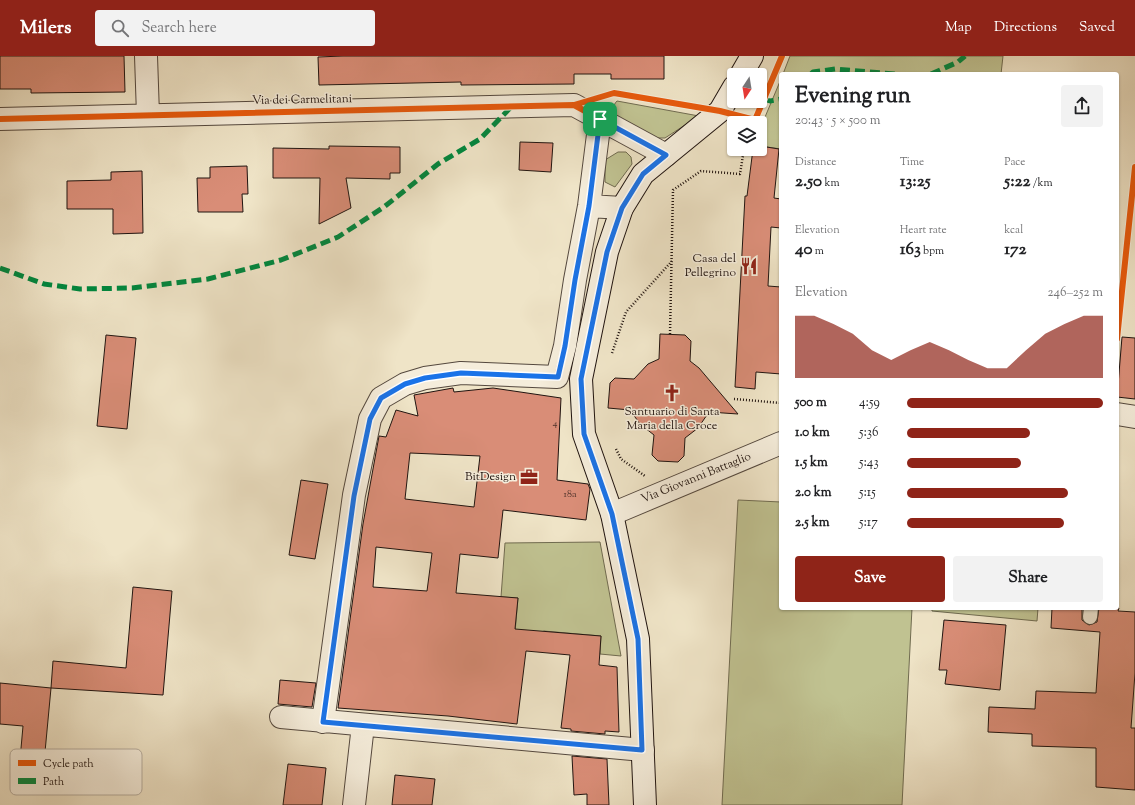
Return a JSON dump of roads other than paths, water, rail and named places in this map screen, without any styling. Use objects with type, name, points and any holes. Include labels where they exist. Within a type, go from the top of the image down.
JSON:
[{"type":"street","points":[[146,56],[148,115]]},
{"type":"street","points":[[745,68],[752,56]]},
{"type":"street","points":[[645,805],[638,639],[612,514],[584,434],[581,379],[607,252],[622,208],[643,174],[720,111],[727,99]]},
{"type":"street","name":"Via dei Carmelitani","points":[[0,119],[574,105],[666,155]]},
{"type":"street","points":[[323,722],[354,496],[370,419],[381,398],[405,384],[425,378],[461,373],[558,377],[565,346],[575,280],[589,206],[600,119]]},
{"type":"street","points":[[589,206],[622,208]]},
{"type":"street","points":[[1119,414],[1135,417]]},
{"type":"street","name":"Via Giovanni Battaglio","points":[[612,514],[779,444]]},
{"type":"street","points":[[281,717],[642,750]]},
{"type":"street","points":[[354,805],[363,725]]},
{"type":"place","name":"Casa del Pellegrino","points":[[749,266]]},
{"type":"place","name":"Santuario di Santa Maria della Croce","points":[[672,393]]},
{"type":"place","name":"BitDesign","points":[[529,477]]}]
